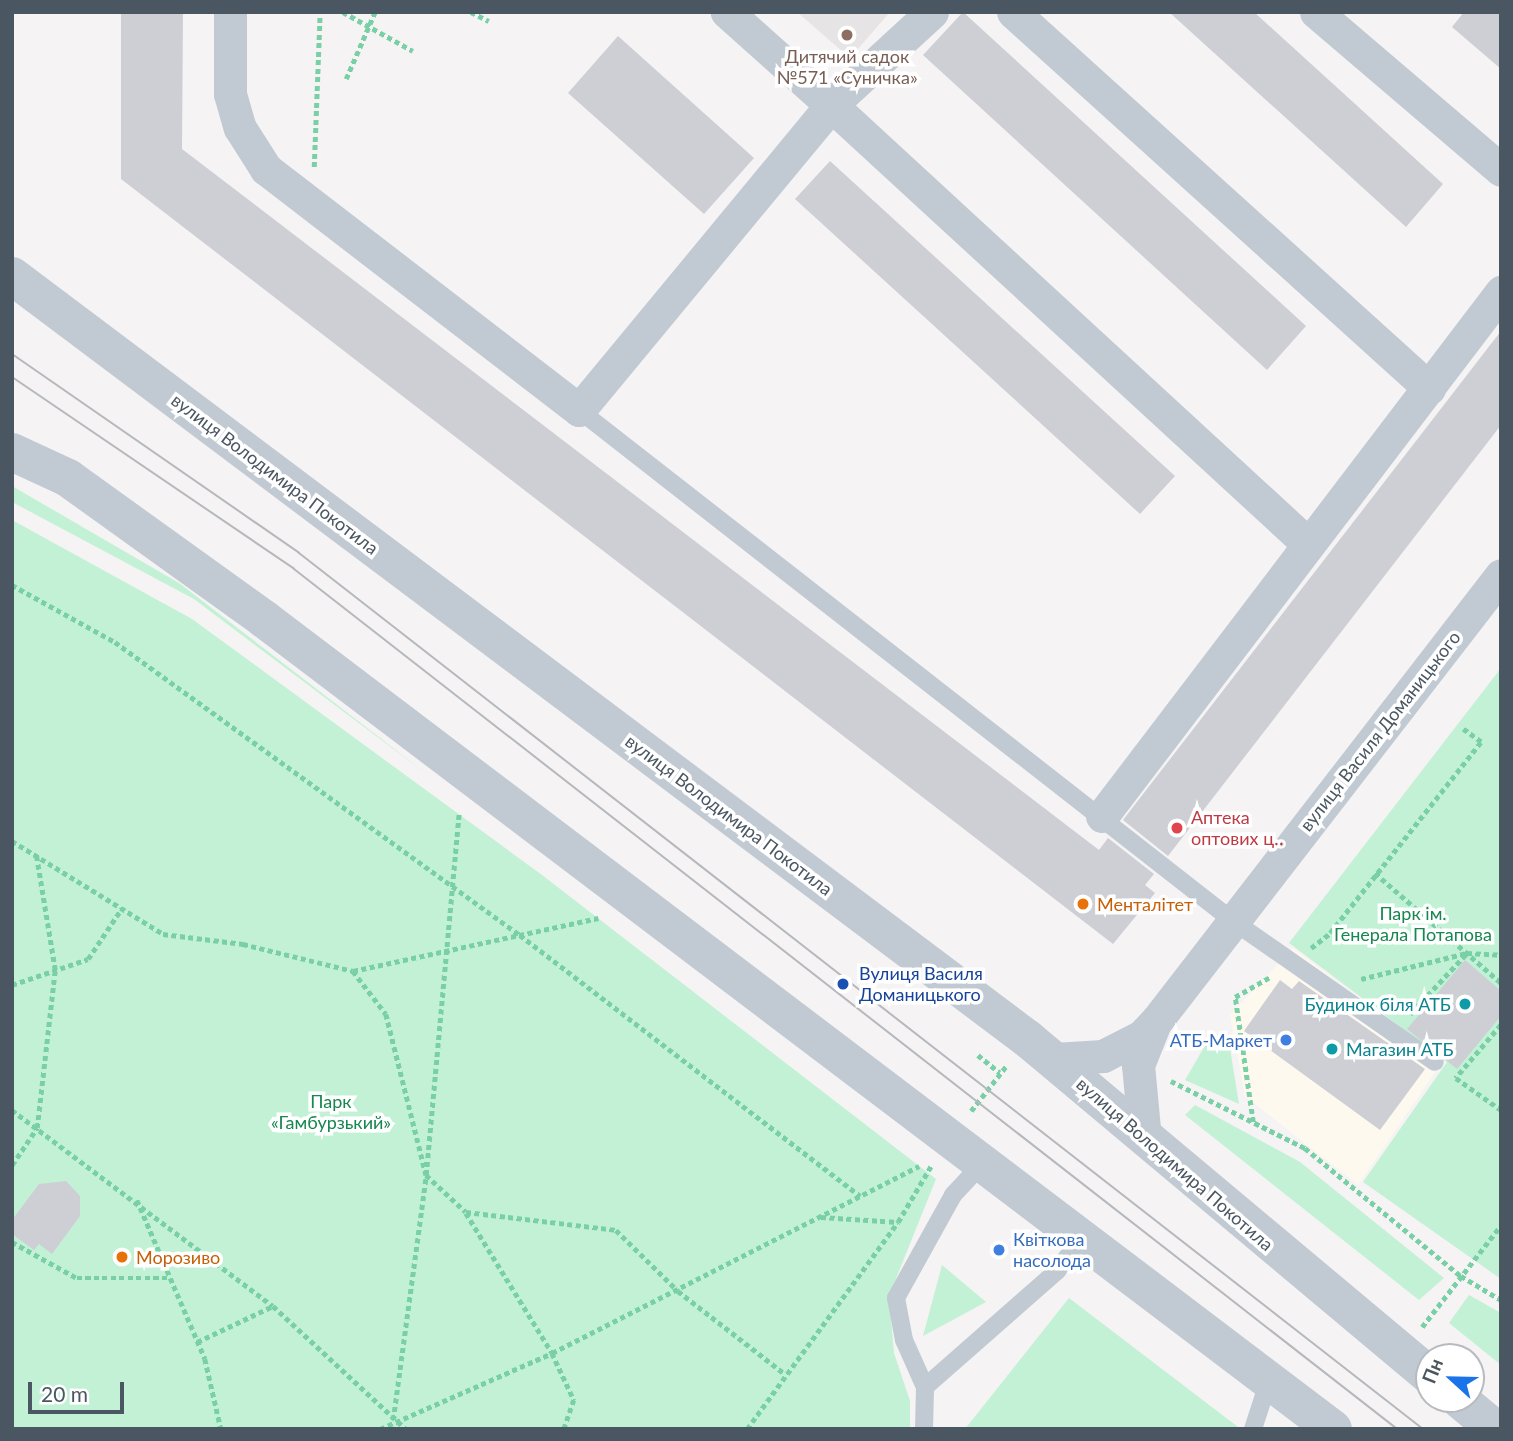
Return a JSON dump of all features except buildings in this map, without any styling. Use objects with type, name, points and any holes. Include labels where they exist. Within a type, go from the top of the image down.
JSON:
[{"type":"street","points":[[230,12],[230,94],[240,128],[266,169],[311,209],[579,410],[831,106],[932,12]]},
{"type":"street","points":[[727,12],[1308,544]]},
{"type":"street","points":[[1013,12],[1429,388]]},
{"type":"street","points":[[1316,12],[1501,170]]},
{"type":"street","name":"вулиця Володимира Покотила","points":[[12,276],[1041,1049],[1415,1363]]},
{"type":"street","points":[[1102,816],[1501,292]]},
{"type":"street","points":[[12,452],[68,478],[264,619],[981,1165],[1333,1429]]},
{"type":"street","name":"вулиця Василя Доманицького","points":[[1041,1049],[1103,1056],[1142,1036],[1501,575]]},
{"type":"street","name":"вулиця Василя Доманицького","points":[[1145,1139],[1138,1065],[1157,1020]]},
{"type":"street","points":[[1476,1413],[1495,1429]]},
{"type":"lane","points":[[579,410],[1233,921],[1435,1062]]},
{"type":"lane","points":[[924,1429],[925,1387],[904,1340],[896,1298],[953,1195],[981,1165]]},
{"type":"lane","points":[[925,1387],[1057,1271],[1080,1239]]},
{"type":"lane","points":[[1253,1429],[1269,1380]]},
{"type":"path","points":[[311,209],[320,12]]},
{"type":"path","points":[[343,12],[413,51]]},
{"type":"path","points":[[346,79],[374,12]]},
{"type":"path","points":[[471,12],[489,21]]},
{"type":"path","points":[[12,586],[115,642],[520,935],[860,1196]]},
{"type":"path","points":[[1253,1122],[1235,997],[1292,962],[1330,933],[1481,742],[1463,729]]},
{"type":"path","points":[[393,1420],[426,1175],[459,806]]},
{"type":"path","points":[[12,841],[163,934],[243,944],[353,971],[604,917]]},
{"type":"path","points":[[12,1165],[37,1128],[55,970],[36,854]]},
{"type":"path","points":[[1375,873],[1501,983]]},
{"type":"path","points":[[12,985],[88,959],[122,908]]},
{"type":"path","points":[[1407,1018],[1467,953]]},
{"type":"path","points":[[1332,990],[1467,953],[1501,955]]},
{"type":"path","points":[[353,971],[386,1014],[426,1175],[466,1212],[552,1353],[574,1400],[564,1429]]},
{"type":"path","points":[[1501,1025],[1456,1078],[1501,1110]]},
{"type":"path","points":[[747,1429],[898,1222],[949,1140],[1000,1073],[1041,1049]]},
{"type":"path","points":[[978,1055],[1000,1073]]},
{"type":"path","points":[[1168,1079],[1305,1148],[1461,1276],[1501,1300]]},
{"type":"path","points":[[12,1110],[136,1199],[273,1306],[393,1420],[406,1429]]},
{"type":"path","points":[[380,1429],[393,1420],[552,1353],[919,1166]]},
{"type":"path","points":[[136,1199],[197,1342],[221,1429]]},
{"type":"path","points":[[466,1212],[616,1230],[678,1291],[785,1374]]},
{"type":"path","points":[[820,1217],[898,1222]]},
{"type":"path","points":[[1427,1343],[1461,1276],[1501,1225]]},
{"type":"path","points":[[12,1242],[77,1278],[170,1278]]},
{"type":"path","points":[[197,1342],[273,1306]]},
{"type":"shaded area","name":"Дитячий садок №571 «Суничка»","points":[[797,12],[890,12],[850,58]]},
{"type":"shaded area","points":[[1293,948],[1442,1062],[1358,1185],[1245,1096],[1230,1015]]},
{"type":"green space","points":[[12,486],[179,583],[428,775],[194,599],[12,502]]},
{"type":"green space","name":"Парк «Гамбурзький»","points":[[12,520],[192,619],[542,875],[936,1179],[889,1296],[894,1353],[910,1401],[910,1429],[12,1429]]},
{"type":"green space","name":"Парк ім. Генерала Потапова","points":[[1501,668],[1501,1279],[1363,1182],[1447,1062],[1289,943]]},
{"type":"green space","points":[[1213,1032],[1229,1042],[1239,1104],[1185,1080]]},
{"type":"green space","points":[[1195,1105],[1300,1162],[1444,1278],[1419,1300],[1185,1115]]},
{"type":"green space","points":[[942,1265],[986,1302],[923,1336]]},
{"type":"green space","points":[[1469,1295],[1501,1313],[1501,1365],[1485,1352],[1485,1343],[1474,1343],[1449,1323]]},
{"type":"green space","points":[[1069,1298],[1238,1427],[1238,1429],[965,1429]]},
{"type":"tram line","points":[[12,354],[299,553],[1423,1429]]},
{"type":"tram line","points":[[12,377],[294,569],[1397,1429]]},
{"type":"place","name":"Дитячий садок №571 «Суничка»","points":[[847,35]]},
{"type":"place","name":"Аптека оптових ц‥","points":[[1177,828]]},
{"type":"place","name":"Менталітет","points":[[1083,904]]},
{"type":"place","name":"Вулиця Василя Доманицького","points":[[843,984]]},
{"type":"place","name":"Будинок біля АТБ","points":[[1465,1004]]},
{"type":"place","name":"АТБ-Маркет","points":[[1286,1040]]},
{"type":"place","name":"Магазин АТБ","points":[[1332,1049]]},
{"type":"place","name":"Квіткова насолода","points":[[999,1250]]},
{"type":"place","name":"Морозиво","points":[[122,1257]]}]
